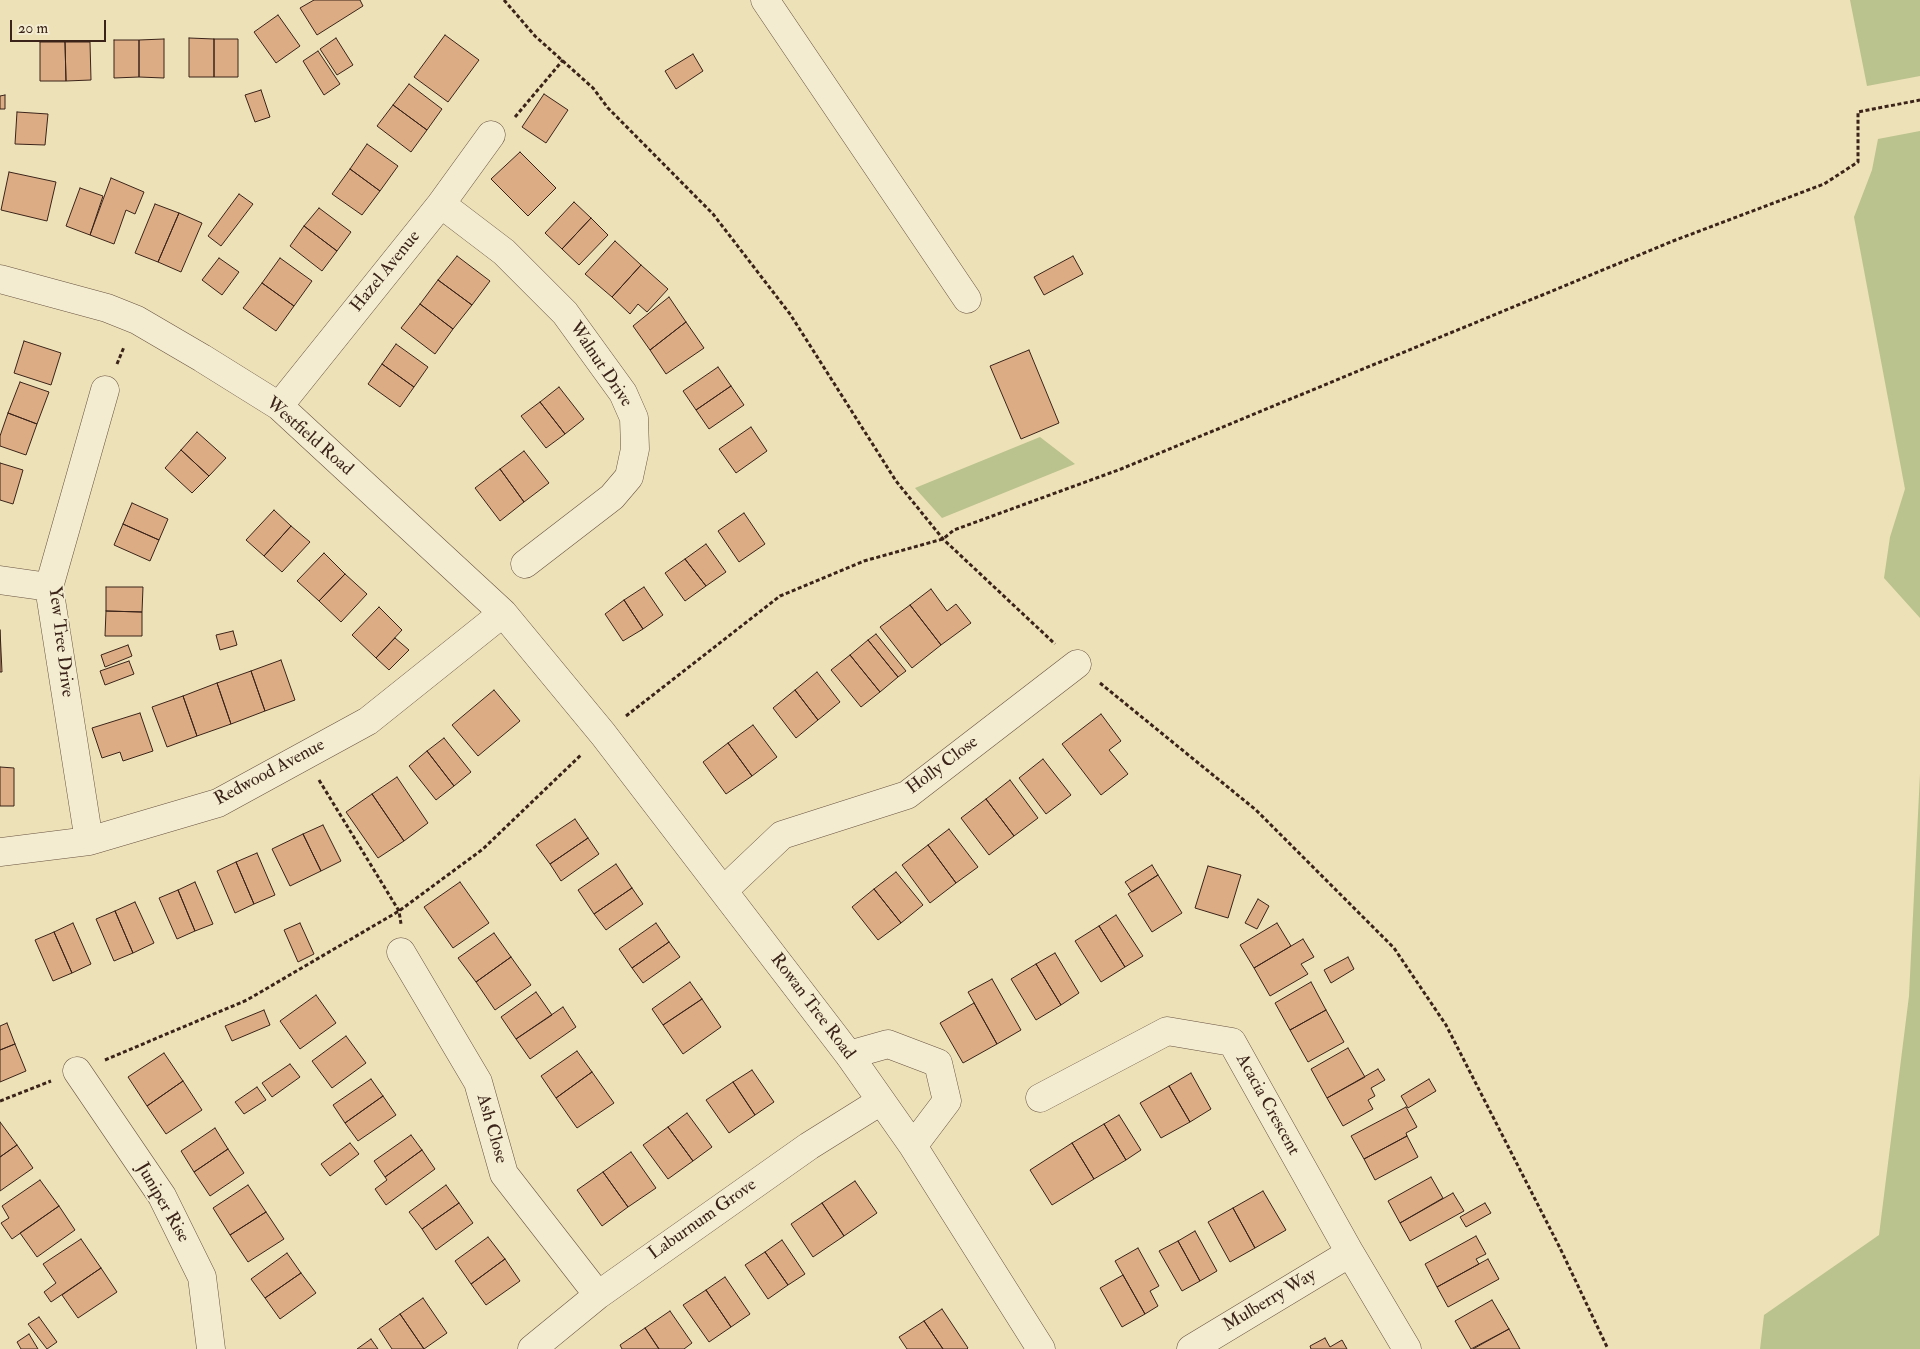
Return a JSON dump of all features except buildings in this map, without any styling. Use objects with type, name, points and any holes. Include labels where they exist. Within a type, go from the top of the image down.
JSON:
[{"type":"street","points":[[765,0],[966,299]]},
{"type":"street","name":"Hazel Avenue","points":[[279,406],[440,204],[491,135]]},
{"type":"street","name":"Walnut Drive","points":[[440,204],[504,252],[565,313],[623,393],[634,418],[635,449],[629,477],[612,497],[525,564]]},
{"type":"street","name":"Westfield Road","points":[[0,279],[107,308],[136,320],[279,406],[503,613],[561,681]]},
{"type":"street","name":"Yew Tree Drive","points":[[89,840],[49,587],[105,390]]},
{"type":"street","points":[[0,580],[49,587]]},
{"type":"street","name":"Redwood Avenue","points":[[0,852],[89,840],[218,803],[368,721],[503,613]]},
{"type":"street","name":"Holly Close","points":[[724,890],[782,835],[907,795],[1077,664]]},
{"type":"street","name":"Rowan Tree Road","points":[[561,681],[724,890],[849,1055],[913,1146],[1041,1349]]},
{"type":"street","name":"Ash Close","points":[[401,952],[478,1082],[504,1174],[598,1295]]},
{"type":"street","name":"Acacia Crescent","points":[[1040,1098],[1167,1031],[1232,1042],[1350,1253],[1407,1349]]},
{"type":"street","points":[[849,1055],[888,1044],[938,1063],[947,1101],[913,1146]]},
{"type":"street","name":"Juniper Rise","points":[[77,1071],[162,1196],[202,1277],[211,1349]]},
{"type":"street","name":"Laburnum Grove","points":[[532,1349],[598,1295],[808,1146],[881,1102]]},
{"type":"street","name":"Mulberry Way","points":[[1191,1349],[1350,1253]]},
{"type":"path","points":[[504,0],[536,36],[593,88],[608,108],[714,214],[790,314],[896,481],[943,539],[1077,664],[1256,810],[1394,948],[1446,1025],[1560,1248],[1608,1349]]},
{"type":"path","points":[[491,135],[513,121],[563,60]]},
{"type":"path","points":[[0,1101],[247,1000],[399,911],[483,849],[603,734],[780,596],[864,561],[943,539],[954,530],[1121,469],[1673,241],[1824,184],[1858,162],[1858,112],[1920,100]]},
{"type":"path","points":[[105,390],[136,320]]},
{"type":"path","points":[[304,756],[401,915],[401,952]]},
{"type":"green space","points":[[1850,0],[1920,0],[1920,76],[1867,86]]},
{"type":"green space","points":[[1920,131],[1920,618],[1884,578],[1890,537],[1905,489],[1854,217],[1872,170],[1878,139]]},
{"type":"green space","points":[[1040,437],[1075,464],[942,518],[915,488]]},
{"type":"green space","points":[[1920,774],[1920,1349],[1760,1349],[1764,1315],[1879,1235],[1909,996]]}]
